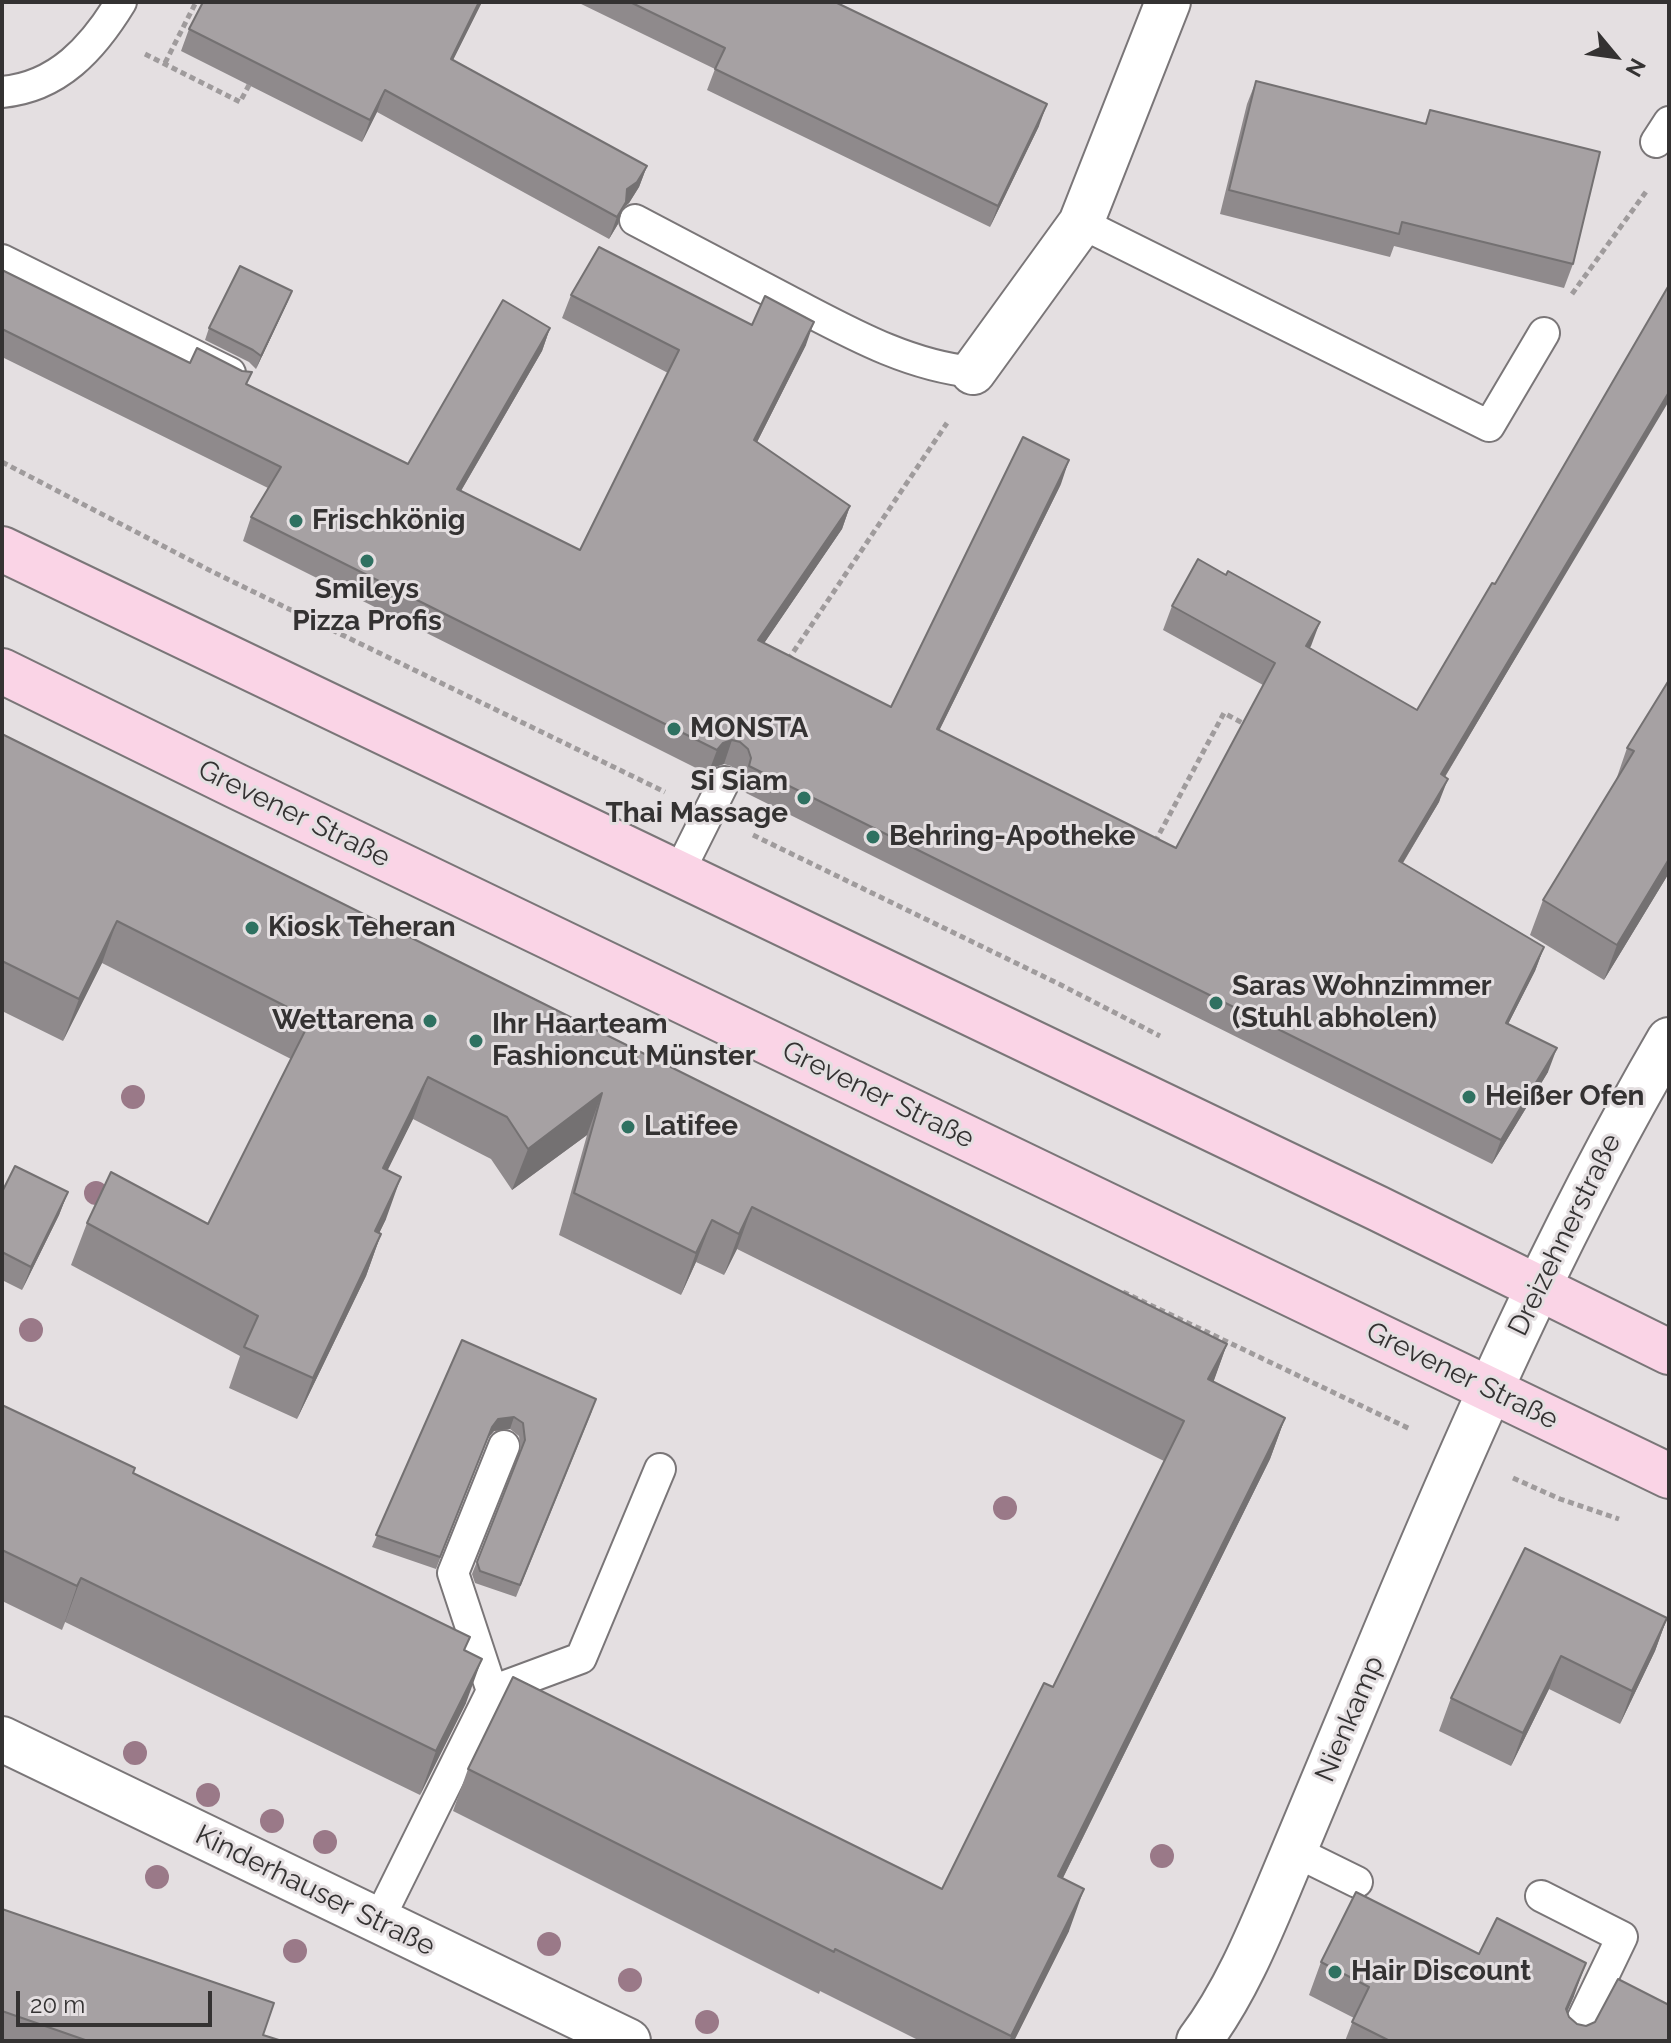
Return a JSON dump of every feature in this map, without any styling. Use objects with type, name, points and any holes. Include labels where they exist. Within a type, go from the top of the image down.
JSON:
[{"type":"main road","points":[[2,549],[1538,1286],[1669,1352]]},
{"type":"main road","name":"Grevener Straße","points":[[2,671],[249,793],[1669,1476]]},
{"type":"street","points":[[973,372],[1081,223],[1168,2]]},
{"type":"street","name":"Dreizehnerstraße","points":[[1491,1391],[1538,1286],[1622,1121],[1669,1040]]},
{"type":"street","name":"Nienkamp","points":[[1214,2033],[1491,1391]]},
{"type":"street","name":"Kinderhauser Straße","points":[[2,1739],[628,2041]]},
{"type":"lane","points":[[2,92],[36,85],[54,76],[88,49],[121,2]]},
{"type":"lane","points":[[635,220],[856,336],[913,360],[943,369],[973,372]]},
{"type":"lane","points":[[1081,223],[1489,426],[1544,333]]},
{"type":"lane","points":[[2,260],[241,378]]},
{"type":"lane","points":[[678,874],[724,782]]},
{"type":"lane","points":[[492,1691],[453,1573],[504,1446]]},
{"type":"lane","points":[[378,1921],[492,1691],[581,1658],[660,1469]]},
{"type":"lane","points":[[1294,1851],[1357,1882]]},
{"type":"lane","points":[[1541,1896],[1622,1937],[1572,2041]]},
{"type":"path","points":[[165,63],[196,2]]},
{"type":"path","points":[[101,31],[240,102],[249,85]]},
{"type":"path","points":[[1544,333],[1654,179],[1663,132]]},
{"type":"path","points":[[786,665],[942,433]]},
{"type":"path","points":[[2,462],[211,571],[1160,1036]]},
{"type":"path","points":[[1154,844],[1224,713],[1260,732]]},
{"type":"path","points":[[1140,837],[1167,850]]},
{"type":"path","points":[[1110,1286],[1461,1455],[1560,1499],[1625,1521]]},
{"type":"building","points":[[203,2],[479,2],[451,59],[647,166],[637,182],[627,189],[626,202],[617,217],[385,90],[370,120],[189,29]]},
{"type":"building","points":[[630,2],[835,2],[1047,104],[998,206],[715,69],[725,48]]},
{"type":"building","points":[[1256,81],[1426,124],[1430,110],[1600,152],[1573,264],[1402,222],[1399,234],[1229,190]]},
{"type":"building","points":[[599,247],[752,325],[765,296],[814,322],[754,440],[850,506],[758,640],[891,707],[1023,437],[1069,460],[937,729],[1176,848],[1275,663],[1172,606],[1198,559],[1226,575],[1228,571],[1320,622],[1306,646],[1417,710],[1492,583],[1495,584],[1669,285],[1669,392],[1441,774],[1448,779],[1399,861],[1544,947],[1506,1023],[1557,1048],[1501,1140],[749,766],[751,758],[748,749],[740,742],[732,740],[723,743],[717,750],[251,517],[281,467],[2,329],[2,270],[190,363],[197,348],[242,371],[252,372],[246,384],[408,464],[503,300],[550,328],[457,489],[580,550],[679,350],[571,295]]},
{"type":"building","points":[[240,266],[292,291],[261,356],[209,328]]},
{"type":"building","points":[[1669,680],[1669,859],[1617,945],[1543,900],[1634,751],[1627,748]]},
{"type":"building","points":[[2,734],[1227,1344],[1208,1379],[1285,1418],[1058,1876],[1084,1889],[1011,2036],[835,1949],[834,1952],[468,1769],[513,1677],[942,1889],[1044,1683],[1053,1687],[1184,1421],[752,1207],[739,1234],[712,1220],[696,1253],[574,1193],[602,1093],[528,1149],[507,1117],[428,1077],[383,1168],[401,1177],[375,1231],[381,1234],[313,1378],[244,1347],[258,1316],[87,1223],[111,1172],[208,1224],[311,1019],[117,921],[79,999],[2,961]]},
{"type":"building","points":[[15,1166],[68,1192],[31,1267],[2,1252],[2,1192]]},
{"type":"building","points":[[462,1340],[596,1399],[520,1585],[480,1571],[477,1562],[525,1440],[523,1423],[514,1417],[498,1419],[492,1427],[440,1557],[376,1535]]},
{"type":"building","points":[[2,1405],[135,1468],[133,1473],[470,1637],[464,1650],[482,1659],[436,1751],[81,1578],[77,1586],[2,1550]]},
{"type":"building","points":[[1525,1548],[1667,1618],[1632,1691],[1561,1656],[1523,1733],[1451,1698]]},
{"type":"building","points":[[1356,1892],[1479,1954],[1497,1918],[1586,1963],[1566,2009],[1577,2024],[1586,2026],[1595,2022],[1618,1979],[1669,2005],[1669,2041],[1390,2041],[1352,2022],[1369,1987],[1321,1962]]},
{"type":"building","points":[[2,1909],[274,2003],[263,2035],[282,2041],[88,2041],[2,2011]]},
{"type":"place","name":"Frischkönig","points":[[296,521]]},
{"type":"place","name":"Smileys Pizza Profis","points":[[367,561]]},
{"type":"place","name":"MONSTA","points":[[674,729]]},
{"type":"place","name":"Si Siam Thai Massage","points":[[804,798]]},
{"type":"place","name":"Behring-Apotheke","points":[[873,837]]},
{"type":"place","name":"Kiosk Teheran","points":[[252,928]]},
{"type":"place","name":"Saras Wohnzimmer (Stuhl abholen)","points":[[1216,1003]]},
{"type":"place","name":"Wettarena","points":[[430,1021]]},
{"type":"place","name":"Ihr Haarteam Fashioncut Münster","points":[[476,1041]]},
{"type":"place","name":"Heißer Ofen","points":[[1469,1097]]},
{"type":"place","name":"Latifee","points":[[628,1127]]},
{"type":"place","name":"Hair Discount","points":[[1335,1972]]}]
